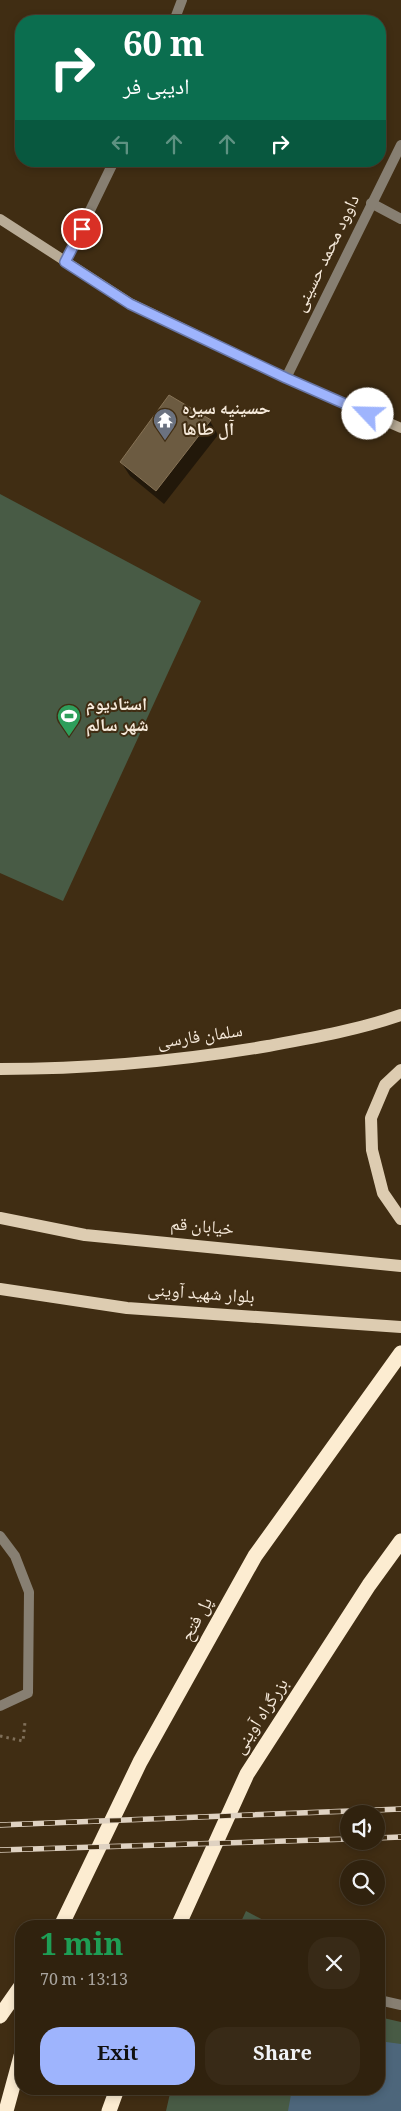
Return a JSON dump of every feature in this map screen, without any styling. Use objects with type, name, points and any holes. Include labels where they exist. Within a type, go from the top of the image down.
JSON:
[{"type":"highway","name":"پل فتح","points":[[63,1920],[140,1762],[255,1556],[401,1353]]},
{"type":"highway","name":"بزرگراه آوینی","points":[[181,1920],[247,1774],[369,1585],[401,1541]]},
{"type":"highway","points":[[0,2016],[15,1995]]},
{"type":"highway","points":[[6,2111],[15,2078]]},
{"type":"highway","points":[[109,2111],[114,2095]]},
{"type":"main road","name":"سلمان فارسی","points":[[0,1069],[65,1069],[203,1057],[306,1039],[401,1015]]},
{"type":"main road","points":[[401,1070],[385,1085],[371,1118],[372,1150],[383,1193],[401,1219]]},
{"type":"main road","name":"خیابان قم","points":[[0,1218],[85,1235],[401,1266]]},
{"type":"main road","name":"بلوار شهید آوینی","points":[[0,1289],[127,1308],[401,1327]]},
{"type":"street","points":[[176,15],[182,0]]},
{"type":"street","name":"داوود محمد حسینی","points":[[286,378],[401,145]]},
{"type":"street","points":[[65,262],[111,167]]},
{"type":"street","points":[[371,203],[401,220]]},
{"type":"street","points":[[0,219],[130,304],[286,378],[401,428]]},
{"type":"street","points":[[0,1536],[16,1556],[28,1592],[28,1693],[0,1706]]},
{"type":"street","points":[[385,2001],[401,2005]]},
{"type":"path","points":[[0,1736],[23,1741]]},
{"type":"green space","name":"استادیوم شهر سالم","points":[[0,494],[201,601],[63,901],[0,873]]},
{"type":"green space","points":[[246,1911],[263,1920],[242,1920]]},
{"type":"green space","points":[[385,2018],[401,2022],[401,2111],[166,2111],[170,2095],[385,2095]]},
{"type":"water","points":[[385,2042],[401,2044],[401,2111],[288,2111],[291,2095],[385,2095]]},
{"type":"building","name":"حسینیه سیره آل طاها","points":[[169,395],[211,420],[156,491],[120,462]]},
{"type":"railway","points":[[0,1825],[401,1809]]},
{"type":"railway","points":[[385,1838],[401,1837]]},
{"type":"railway","points":[[0,1850],[340,1839]]},
{"type":"place","name":"حسینیه سیره آل طاها","points":[[165,441]]},
{"type":"place","name":"استادیوم شهر سالم","points":[[69,737]]},
{"type":"route","points":[[82,229],[65,262],[130,304],[286,378],[368,414]]}]
